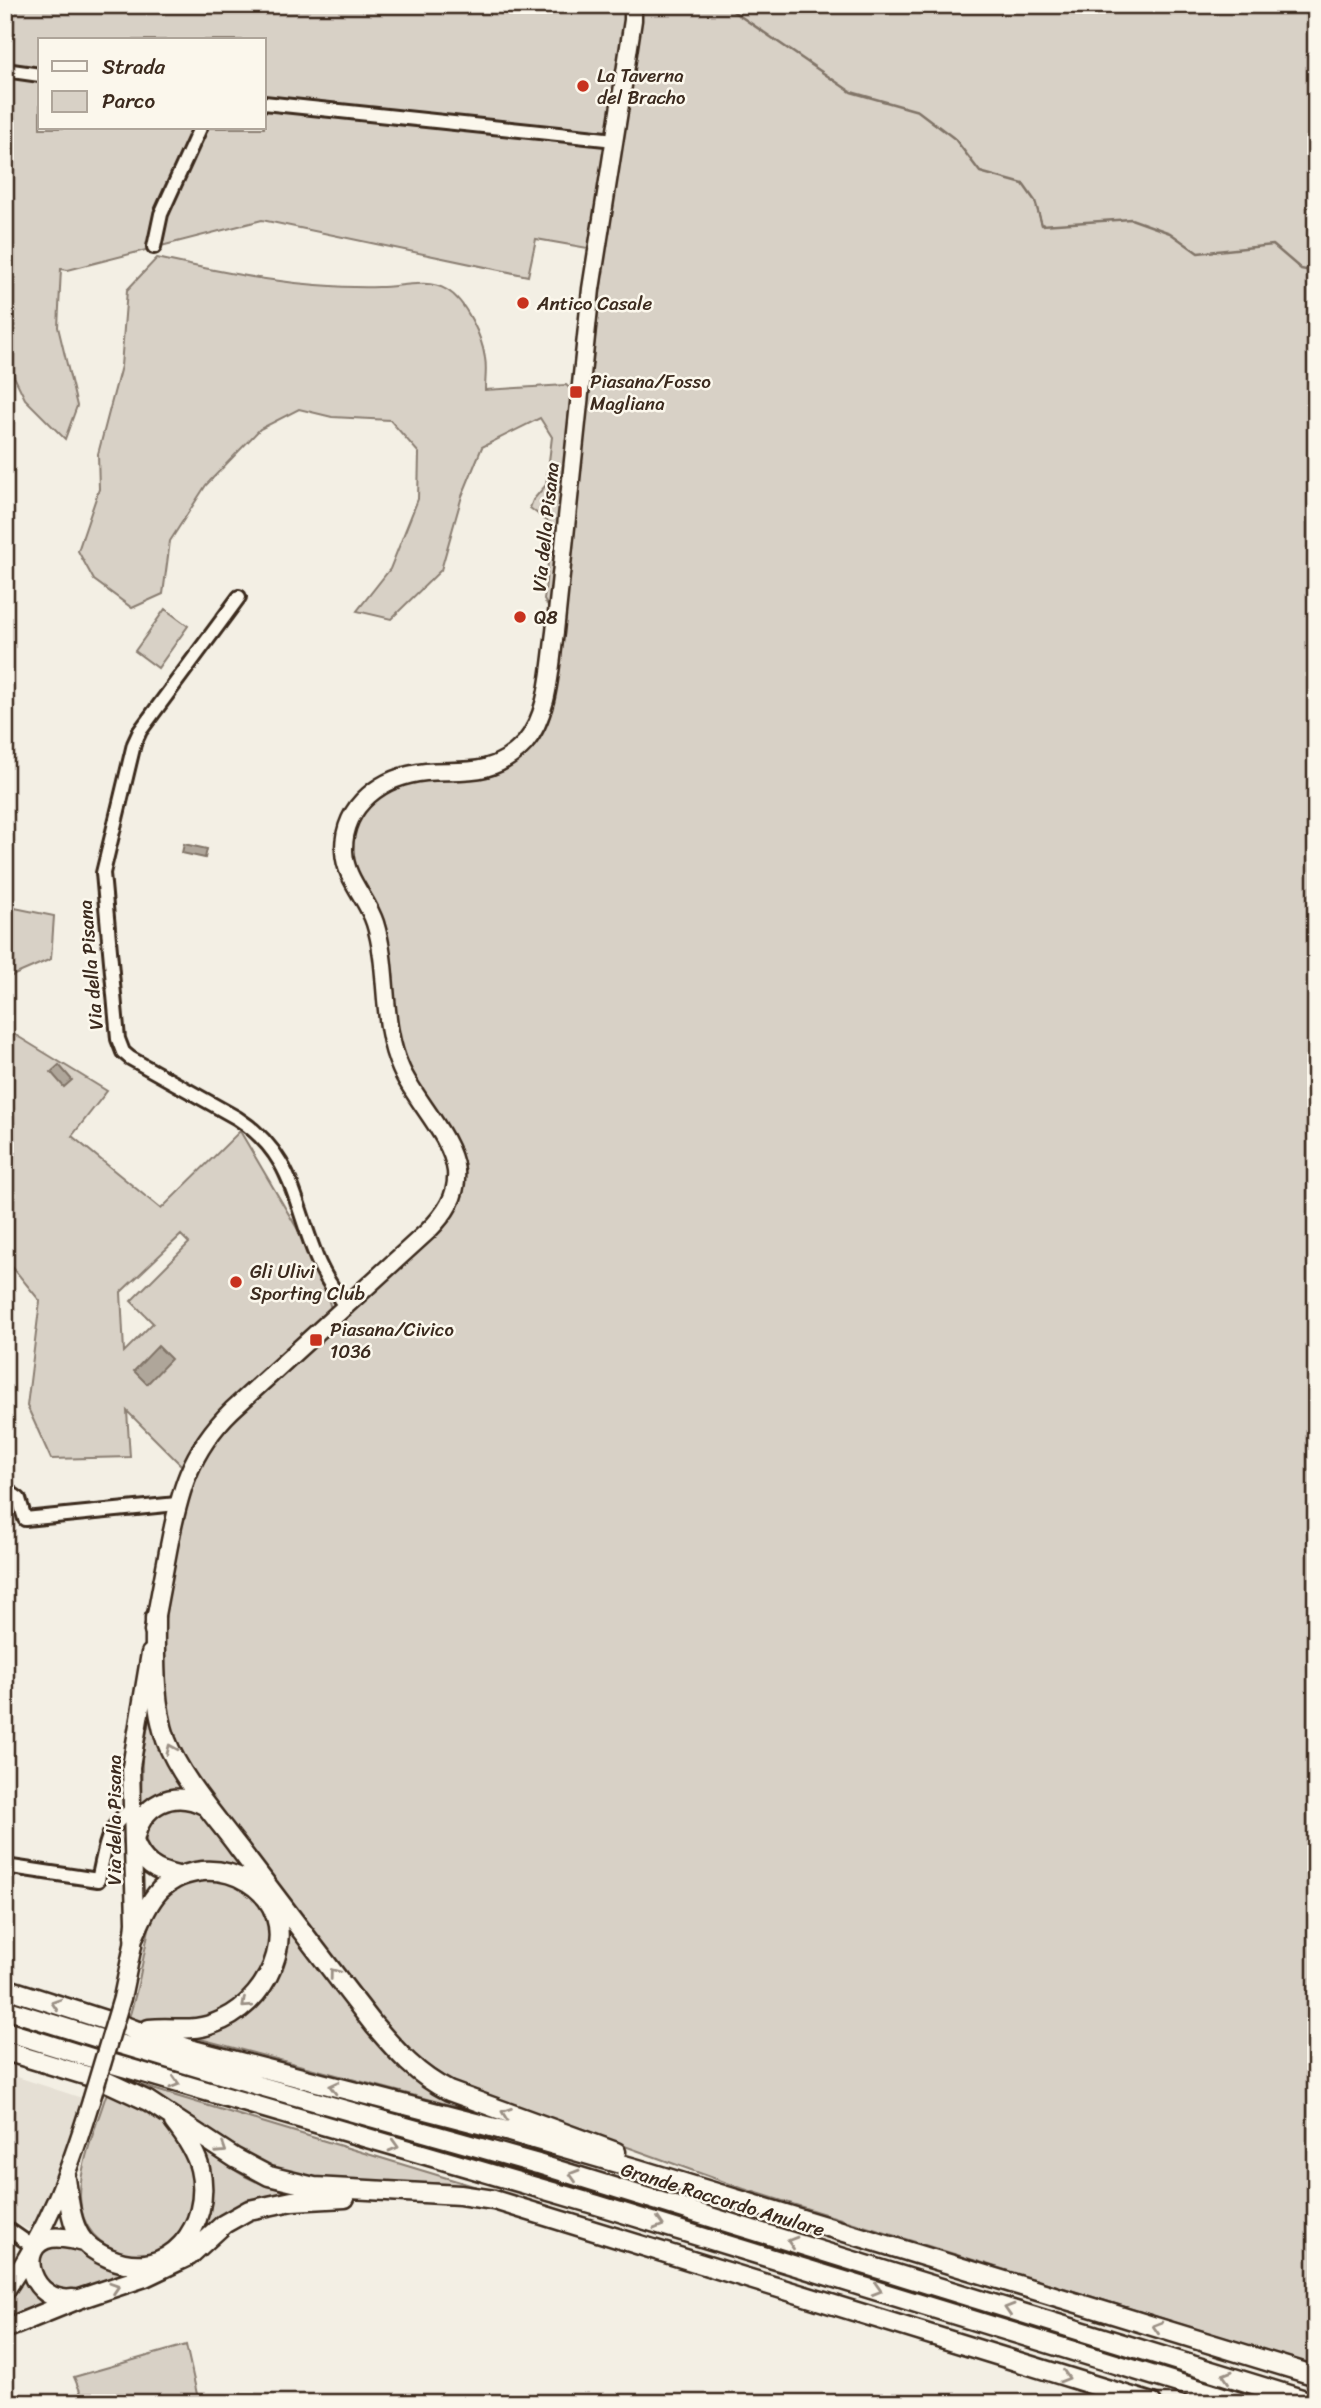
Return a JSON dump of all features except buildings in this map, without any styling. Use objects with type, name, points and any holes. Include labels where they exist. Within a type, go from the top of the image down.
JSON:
[{"type":"highway","points":[[155,1618],[156,1682],[160,1714],[166,1739],[177,1762],[207,1807],[402,2059],[423,2077],[470,2100],[777,2210]]},
{"type":"highway","points":[[178,1876],[154,1869],[141,1855],[134,1841],[142,1819],[159,1802],[183,1798],[207,1807]]},
{"type":"highway","points":[[134,1937],[155,1897],[178,1876],[217,1871],[243,1879],[254,1886],[275,1916],[279,1941],[276,1959],[261,1989],[239,2011],[197,2029],[141,2031]]},
{"type":"highway","points":[[5,1988],[197,2051],[499,2129],[777,2210]]},
{"type":"highway","name":"Grande Raccordo Anulare","points":[[5,2010],[260,2087],[538,2164],[1315,2403]]},
{"type":"highway","points":[[5,2031],[597,2204],[1243,2403]]},
{"type":"highway","points":[[5,2051],[98,2079],[135,2094],[235,2158],[270,2176],[314,2187],[460,2195],[494,2200],[1152,2403]]},
{"type":"highway","points":[[79,2299],[58,2300],[39,2287],[31,2271],[35,2248],[50,2238],[84,2242],[113,2260],[126,2264],[145,2264],[175,2251],[198,2222],[201,2204],[200,2168],[187,2141],[165,2112]]},
{"type":"highway","points":[[66,2179],[73,2221],[84,2242]]},
{"type":"highway","points":[[5,2329],[79,2299],[145,2277],[189,2256],[233,2218],[258,2207],[292,2201],[342,2198],[460,2195]]},
{"type":"highway","name":"Grande Raccordo Anulare","points":[[777,2210],[1316,2376]]},
{"type":"main road","name":"Via della Pisana","points":[[5,2292],[35,2248],[66,2179],[122,1998],[134,1937],[132,1758],[177,1504],[194,1458],[216,1426],[442,1217],[453,1199],[456,1184],[455,1165],[449,1149],[409,1085],[396,1058],[377,929],[369,907],[346,866],[346,831],[357,807],[381,786],[415,773],[489,767],[516,751],[536,726],[551,664],[589,303],[633,7]]},
{"type":"street","points":[[5,70],[38,75]]},
{"type":"street","points":[[266,103],[615,140]]},
{"type":"street","points":[[154,247],[161,214],[199,130]]},
{"type":"street","name":"Via della Pisana","points":[[239,597],[140,731],[134,744],[103,873],[118,1039],[130,1058],[230,1114],[253,1129],[271,1147],[289,1179],[319,1263],[345,1308]]},
{"type":"street","points":[[5,1489],[19,1499],[25,1519],[177,1504]]},
{"type":"street","points":[[5,1866],[98,1880],[111,1829],[117,1820],[132,1809]]},
{"type":"street","points":[[5,2227],[35,2248]]},
{"type":"shaded area","points":[[184,844],[207,849],[205,858],[182,853]]},
{"type":"shaded area","points":[[59,1065],[72,1080],[64,1087],[51,1072]]},
{"type":"shaded area","points":[[158,1346],[171,1359],[147,1384],[134,1371]]},
{"type":"shaded area","points":[[5,2073],[85,2099],[54,2192],[33,2232],[5,2217]]},
{"type":"green space","points":[[5,5],[1316,5],[1316,2366],[744,2189],[458,2086],[397,2045],[185,1764],[163,1700],[162,1625],[188,1489],[212,1442],[429,1239],[459,1200],[457,1150],[401,1052],[353,865],[350,839],[360,813],[381,793],[414,779],[522,754],[558,658],[605,251],[536,239],[528,276],[262,220],[68,270],[61,269],[58,327],[77,406],[65,439],[25,399],[5,358]]},
{"type":"green space","points":[[157,258],[239,275],[323,286],[439,286],[461,302],[477,330],[486,362],[485,390],[566,385],[574,392],[551,611],[544,600],[552,525],[530,508],[533,500],[546,485],[552,437],[540,418],[482,447],[462,496],[441,570],[391,619],[357,611],[390,569],[418,499],[419,453],[390,420],[332,417],[299,409],[260,429],[206,485],[170,541],[163,594],[132,608],[94,580],[78,551],[99,489],[98,454],[121,366],[127,290]]},
{"type":"green space","points":[[165,609],[188,626],[158,668],[135,651]]},
{"type":"green space","points":[[5,906],[54,916],[51,959],[5,979]]},
{"type":"green space","points":[[5,1010],[9,1031],[107,1091],[72,1136],[161,1209],[240,1131],[318,1264],[334,1319],[183,1467],[127,1411],[130,1457],[51,1459],[27,1406],[40,1301],[5,1258],[5,1194],[9,1182],[5,1174]],"holes":[[[181,1235],[189,1243],[131,1301],[153,1323],[124,1352],[121,1292]]]},
{"type":"green space","points":[[151,1708],[191,1793],[177,1791],[165,1794],[141,1807],[142,1759]]},
{"type":"green space","points":[[167,1806],[197,1806],[257,1881],[193,1872],[169,1866],[156,1859],[148,1848],[146,1833],[152,1820]]},
{"type":"green space","points":[[209,1876],[231,1880],[254,1895],[270,1919],[272,1954],[244,1998],[217,2016],[165,2025],[129,2018],[152,1917],[157,1906],[175,1889]]},
{"type":"green space","points":[[280,1912],[390,2056],[522,2124],[189,2036],[253,2007]]},
{"type":"green space","points":[[120,2079],[480,2188],[447,2184],[314,2180],[258,2162]]},
{"type":"green space","points":[[107,2092],[146,2108],[165,2120],[192,2160],[196,2205],[178,2240],[155,2254],[129,2255],[104,2244],[88,2228],[81,2208],[80,2186],[85,2162]]},
{"type":"green space","points":[[202,2146],[245,2176],[267,2186],[295,2193],[262,2198],[239,2206],[195,2241],[210,2205],[210,2184]]},
{"type":"green space","points":[[55,2241],[140,2269],[89,2288],[62,2290],[51,2287],[43,2279],[36,2252]]},
{"type":"green space","points":[[27,2272],[58,2302],[5,2322],[5,2305]]},
{"type":"green space","points":[[186,2345],[199,2403],[85,2403],[74,2377]]},
{"type":"waterway","points":[[724,5],[851,92],[918,111],[955,139],[980,172],[1023,184],[1035,201],[1042,225],[1131,219],[1170,233],[1198,253],[1273,245],[1301,269],[1316,272]]},
{"type":"place","name":"La Taverna del Bracho","points":[[583,86]]},
{"type":"place","name":"Antico Casale","points":[[523,303]]},
{"type":"place","name":"Piasana/Fosso Magliana","points":[[576,392]]},
{"type":"place","name":"Q8","points":[[520,617]]},
{"type":"place","name":"Gli Ulivi Sporting Club","points":[[236,1282]]},
{"type":"place","name":"Piasana/Civico 1036","points":[[316,1340]]}]
